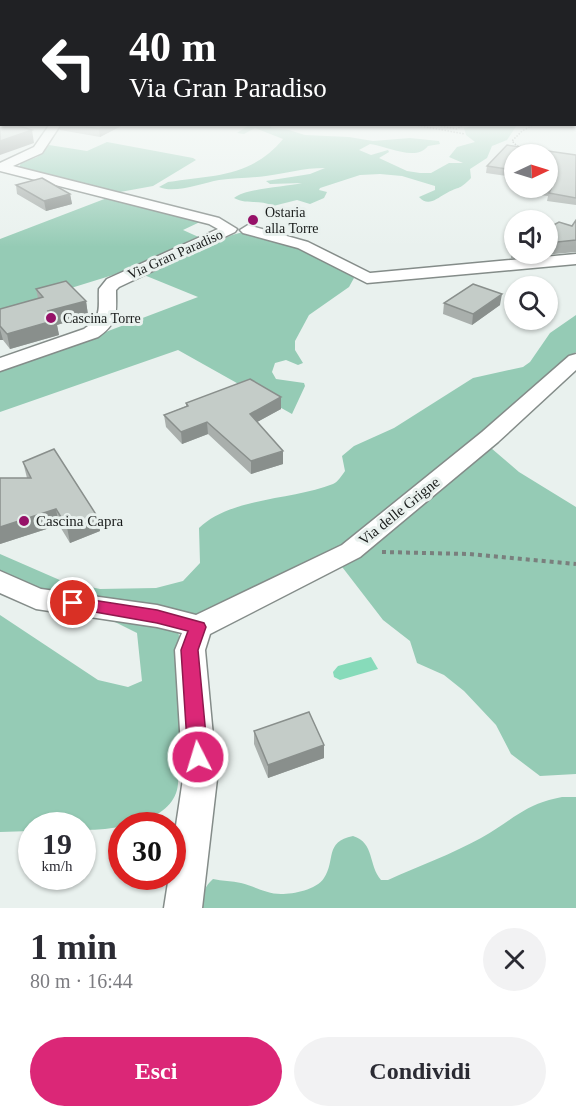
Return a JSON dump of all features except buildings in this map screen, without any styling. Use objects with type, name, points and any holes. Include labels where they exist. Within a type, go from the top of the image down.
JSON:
[{"type":"street","name":"Via Gran Paradiso","points":[[0,365],[91,333],[104,325],[109,315],[107,289],[113,283],[230,228],[214,221],[1,167]]},
{"type":"street","points":[[248,230],[303,244],[357,274],[376,278],[576,259]]},
{"type":"street","name":"Via delle Grigne","points":[[198,627],[351,551],[490,437],[576,360]]},
{"type":"street","points":[[0,581],[36,599],[157,616],[198,627],[190,650],[200,779],[183,908]]},
{"type":"path","points":[[351,551],[469,554],[576,564]]},
{"type":"shaded area","points":[[192,162],[153,186],[120,192],[19,167],[21,163]]},
{"type":"shaded area","points":[[255,162],[388,162],[407,171],[431,173],[449,163],[480,162],[470,169],[471,178],[461,187],[429,202],[419,197],[435,190],[435,186],[402,176],[380,174],[360,175],[320,188],[319,190],[327,192],[324,198],[310,204],[297,200],[273,206],[234,198],[256,190],[302,183],[270,184],[266,181],[310,174],[325,168],[219,180],[181,189],[159,187],[168,182],[216,175]]},
{"type":"shaded area","points":[[107,198],[202,221],[183,230],[203,239],[113,275],[0,310],[0,239]]},
{"type":"shaded area","points":[[247,231],[282,239],[349,273],[354,278],[349,287],[309,315],[295,341],[295,350],[303,363],[298,365],[286,360],[275,363],[272,372],[276,379],[304,383],[305,386],[292,414],[178,350],[0,412],[0,372],[198,297],[144,275],[232,235]]},
{"type":"shaded area","points":[[576,315],[576,352],[557,367],[484,442],[519,472],[576,507],[576,774],[540,776],[511,754],[496,725],[464,691],[444,675],[417,663],[410,641],[383,620],[336,559],[178,630],[185,681],[185,713],[176,750],[177,790],[172,801],[163,811],[108,812],[108,829],[96,830],[96,812],[18,812],[18,831],[0,832],[0,615],[98,680],[128,687],[142,681],[137,633],[113,621],[84,614],[54,592],[30,586],[0,570],[0,554],[62,581],[100,589],[156,588],[183,581],[200,563],[199,528],[212,518],[245,505],[335,483],[345,471],[342,456],[354,446],[394,428],[473,378],[523,367],[530,362],[550,333],[558,330],[558,327]]},
{"type":"shaded area","points":[[371,657],[378,669],[340,680],[334,677],[333,672],[338,666]]},
{"type":"shaded area","points":[[562,797],[576,797],[576,908],[203,908],[204,892],[213,879],[241,883],[276,894],[292,893],[316,886],[328,871],[334,847],[344,839],[353,836],[365,844],[381,880],[388,880],[470,844],[538,804]]},
{"type":"place","name":"Ostaria alla Torre","points":[[253,220]]},
{"type":"place","name":"Cascina Torre","points":[[51,318]]},
{"type":"place","name":"Cascina Capra","points":[[24,521]]},
{"type":"route","points":[[73,603],[157,616],[198,627],[190,650],[198,757]]}]
